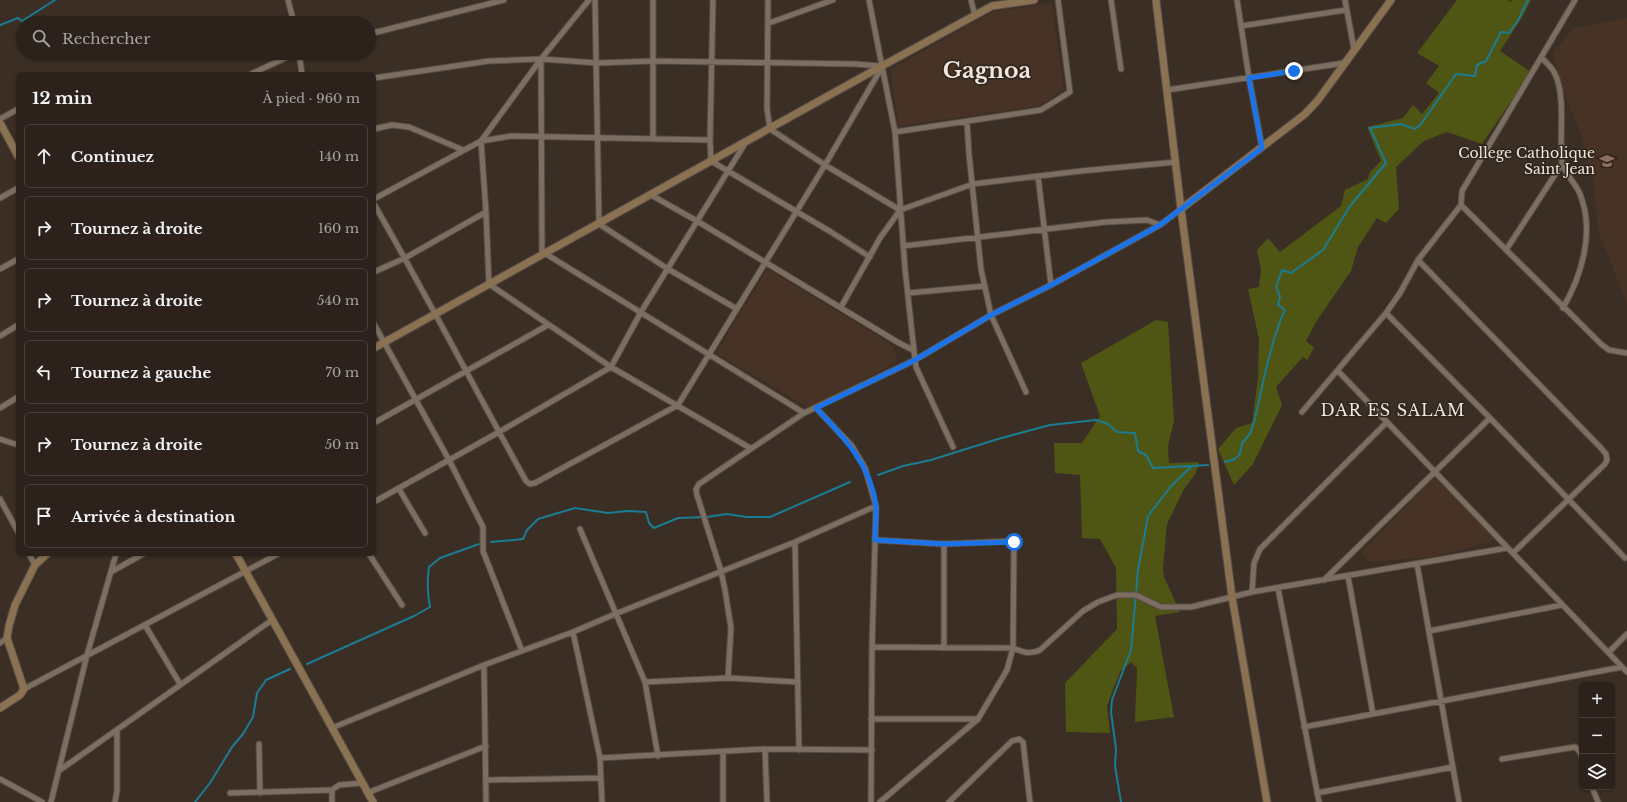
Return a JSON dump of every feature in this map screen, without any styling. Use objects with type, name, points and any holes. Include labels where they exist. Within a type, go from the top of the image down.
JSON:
[{"type":"street","points":[[288,0],[292,16]]},
{"type":"street","points":[[376,32],[504,0]]},
{"type":"street","points":[[489,284],[481,141],[541,59],[589,0]]},
{"type":"street","points":[[595,0],[599,224]]},
{"type":"street","points":[[653,0],[653,138]]},
{"type":"street","points":[[711,162],[710,140],[713,0]]},
{"type":"street","points":[[768,0],[769,23],[767,109],[770,129],[825,165],[900,210]]},
{"type":"street","points":[[769,23],[833,0]]},
{"type":"street","points":[[869,0],[895,132],[903,246],[916,367],[953,447]]},
{"type":"street","points":[[971,0],[975,16]]},
{"type":"street","points":[[376,347],[992,6],[1034,0]]},
{"type":"street","points":[[895,132],[1041,110],[1070,92],[1058,0]]},
{"type":"street","points":[[1111,0],[1121,69]]},
{"type":"street","points":[[1156,0],[1181,209],[1232,597],[1267,802]]},
{"type":"street","points":[[1237,0],[1262,148]]},
{"type":"street","points":[[1345,0],[1354,50]]},
{"type":"street","points":[[728,678],[731,628],[721,571],[697,495],[696,489],[699,484],[750,448],[804,413],[915,360],[991,315],[1051,285],[1160,225],[1305,114],[1318,100],[1391,0]]},
{"type":"street","points":[[1302,412],[1386,313],[1418,260],[1461,205],[1462,191],[1575,0]]},
{"type":"street","points":[[1241,26],[1346,10]]},
{"type":"street","points":[[1542,58],[1555,74],[1559,88],[1562,164],[1580,194],[1585,216],[1586,239],[1582,262],[1573,290],[1563,308]]},
{"type":"street","points":[[541,59],[544,254]]},
{"type":"street","points":[[376,78],[489,61],[541,59],[597,63],[712,61],[856,64],[882,66]]},
{"type":"street","points":[[255,72],[282,60]]},
{"type":"street","points":[[299,60],[302,72]]},
{"type":"street","points":[[1167,90],[1344,63]]},
{"type":"street","points":[[376,207],[526,481],[530,484],[535,483],[678,405],[825,165],[882,66]]},
{"type":"street","points":[[0,119],[16,110]]},
{"type":"street","points":[[967,122],[969,154],[984,286],[991,315],[1026,392]]},
{"type":"street","points":[[0,123],[16,152]]},
{"type":"street","points":[[376,129],[392,125],[409,127],[463,150]]},
{"type":"street","points":[[376,198],[481,141],[511,136],[710,140]]},
{"type":"street","points":[[376,501],[499,432],[610,367],[641,312],[746,142]]},
{"type":"street","points":[[711,162],[870,257]]},
{"type":"street","points":[[841,307],[880,238],[900,210],[973,184],[1176,162]]},
{"type":"street","points":[[1506,250],[1562,164]]},
{"type":"street","points":[[1038,176],[1051,285]]},
{"type":"street","points":[[0,198],[16,189]]},
{"type":"street","points":[[651,195],[913,350]]},
{"type":"street","points":[[1461,205],[1563,308],[1601,344],[1610,350],[1627,353]]},
{"type":"street","points":[[376,271],[405,258],[486,212]]},
{"type":"street","points":[[903,246],[1106,222],[1147,220],[1160,225]]},
{"type":"street","points":[[599,224],[668,269],[737,309]]},
{"type":"street","points":[[544,254],[804,413]]},
{"type":"street","points":[[0,269],[16,260]]},
{"type":"street","points":[[1418,260],[1606,454],[1608,460],[1513,553]]},
{"type":"street","points":[[489,284],[610,367],[750,448]]},
{"type":"street","points":[[908,293],[984,286]]},
{"type":"street","points":[[1386,313],[1625,558]]},
{"type":"street","points":[[376,422],[548,325]]},
{"type":"street","points":[[0,336],[16,326]]},
{"type":"street","points":[[376,328],[449,460],[483,527],[483,551],[522,651]]},
{"type":"street","points":[[1338,371],[1627,672]]},
{"type":"street","points":[[0,408],[16,398]]},
{"type":"street","points":[[816,408],[852,446],[865,468],[876,506],[872,648],[871,802]]},
{"type":"street","points":[[1324,581],[1490,418]]},
{"type":"street","points":[[1252,592],[1254,562],[1260,550],[1387,422]]},
{"type":"street","points":[[0,439],[16,444]]},
{"type":"street","points":[[399,489],[425,533]]},
{"type":"street","points":[[0,499],[16,528]]},
{"type":"street","points":[[332,728],[484,665],[573,632],[796,542],[876,506]]},
{"type":"street","points":[[580,529],[645,682],[658,756]]},
{"type":"street","points":[[875,540],[944,544],[1014,542],[1013,648],[1007,670],[978,719],[880,802]]},
{"type":"street","points":[[796,542],[798,750]]},
{"type":"street","points":[[944,544],[944,648]]},
{"type":"street","points":[[872,648],[1013,648],[1025,653],[1034,653],[1040,650],[1083,611],[1098,602],[1116,595],[1136,595],[1161,607],[1181,608],[1202,605],[1252,592],[1324,581],[1507,548]]},
{"type":"street","points":[[30,556],[35,565]]},
{"type":"street","points":[[24,689],[2,640],[9,626],[15,606],[35,565],[45,556]]},
{"type":"street","points":[[51,802],[87,655],[115,556]]},
{"type":"street","points":[[111,572],[139,556]]},
{"type":"street","points":[[237,556],[373,802]]},
{"type":"street","points":[[0,708],[20,695],[24,689],[274,556]]},
{"type":"street","points":[[370,556],[402,605]]},
{"type":"street","points":[[1417,564],[1459,802]]},
{"type":"street","points":[[1348,576],[1373,714]]},
{"type":"street","points":[[1278,588],[1319,802]]},
{"type":"street","points":[[1429,631],[1562,605]]},
{"type":"street","points":[[60,770],[272,620]]},
{"type":"street","points":[[145,625],[180,684]]},
{"type":"street","points":[[573,632],[600,758],[602,802]]},
{"type":"street","points":[[1609,652],[1627,634]]},
{"type":"street","points":[[484,665],[486,802]]},
{"type":"street","points":[[1304,727],[1622,667]]},
{"type":"street","points":[[645,682],[728,678],[798,682]]},
{"type":"street","points":[[871,719],[978,719]]},
{"type":"street","points":[[115,802],[117,791],[116,730]]},
{"type":"street","points":[[949,802],[954,799],[1012,741],[1019,739],[1023,742],[1030,802]]},
{"type":"street","points":[[259,744],[260,793]]},
{"type":"street","points":[[367,793],[486,746]]},
{"type":"street","points":[[1502,759],[1575,747],[1581,754]]},
{"type":"street","points":[[600,758],[765,750],[872,750]]},
{"type":"street","points":[[765,750],[767,802]]},
{"type":"street","points":[[723,802],[724,752]]},
{"type":"street","points":[[1317,793],[1453,767]]},
{"type":"street","points":[[486,780],[601,778]]},
{"type":"street","points":[[0,779],[42,802]]},
{"type":"street","points":[[230,793],[332,790],[339,785],[362,783]]},
{"type":"street","points":[[332,790],[332,802]]},
{"type":"street","points":[[1593,790],[1598,802]]},
{"type":"shaded area","points":[[1052,3],[1064,89],[1039,106],[898,126],[891,69],[992,12]]},
{"type":"shaded area","name":"College Catholique Saint Jean","points":[[1627,18],[1627,304],[1598,231],[1594,186],[1582,137],[1564,93],[1553,53],[1574,28]]},
{"type":"shaded area","points":[[767,269],[893,345],[897,362],[811,409],[716,353]]},
{"type":"shaded area","points":[[1435,477],[1496,540],[1432,557],[1369,562],[1361,552]]},
{"type":"green space","points":[[1457,0],[1508,0],[1511,2],[1512,0],[1531,0],[1523,16],[1500,51],[1531,72],[1482,144],[1447,132],[1424,141],[1396,167],[1399,209],[1386,223],[1377,218],[1358,247],[1351,271],[1316,322],[1306,341],[1314,348],[1307,360],[1303,357],[1276,387],[1282,405],[1253,464],[1234,485],[1218,449],[1236,428],[1252,423],[1258,378],[1259,339],[1248,289],[1259,287],[1261,270],[1257,250],[1268,238],[1280,252],[1341,206],[1345,190],[1368,179],[1370,172],[1381,161],[1367,127],[1403,118],[1413,105],[1422,114],[1439,93],[1426,83],[1439,66],[1417,53]]},
{"type":"green space","points":[[1156,320],[1168,322],[1174,421],[1168,446],[1169,463],[1199,462],[1196,473],[1184,489],[1167,524],[1163,569],[1164,577],[1180,612],[1155,616],[1174,717],[1135,722],[1137,668],[1131,662],[1120,672],[1107,706],[1110,733],[1066,732],[1065,683],[1117,629],[1116,568],[1100,539],[1082,538],[1080,475],[1055,473],[1054,443],[1082,443],[1100,416],[1081,363]]},
{"type":"waterway","points":[[30,16],[55,0]]},
{"type":"waterway","points":[[1225,462],[1235,459],[1240,454],[1242,443],[1250,434],[1255,419],[1274,339],[1285,310],[1278,305],[1280,296],[1276,287],[1282,270],[1291,273],[1323,250],[1350,206],[1386,163],[1370,128],[1401,124],[1415,129],[1421,124],[1456,74],[1475,76],[1477,65],[1486,61],[1501,32],[1509,33],[1517,22],[1528,0]]},
{"type":"waterway","points":[[0,25],[16,19]]},
{"type":"waterway","points":[[878,475],[903,466],[931,460],[998,439],[1050,425],[1096,420],[1108,424],[1117,432],[1135,433],[1138,451],[1146,455],[1153,468],[1208,465]]},
{"type":"waterway","points":[[1121,802],[1115,766],[1116,749],[1111,712],[1112,700],[1131,650],[1138,570],[1148,516],[1171,486],[1192,466]]},
{"type":"waterway","points":[[491,542],[523,539],[527,530],[538,519],[575,508],[608,513],[627,511],[646,512],[649,523],[654,528],[678,518],[707,517],[727,514],[747,517],[770,517],[850,482]]},
{"type":"waterway","points":[[307,664],[414,616],[430,607],[428,597],[429,567],[440,558],[479,544]]},
{"type":"waterway","points":[[195,802],[210,783],[232,747],[243,734],[253,717],[257,693],[266,680],[290,669]]},
{"type":"place","name":"College Catholique Saint Jean","points":[[1607,161]]},
{"type":"district","name":"Gagnoa","points":[[987,70]]},
{"type":"district","name":"DAR ES SALAM","points":[[1393,410]]},
{"type":"route","points":[[1014,542],[944,544],[875,540],[876,506],[865,468],[852,446],[816,408],[915,360],[991,315],[1051,285],[1160,225],[1262,148],[1249,78],[1294,71]]}]
